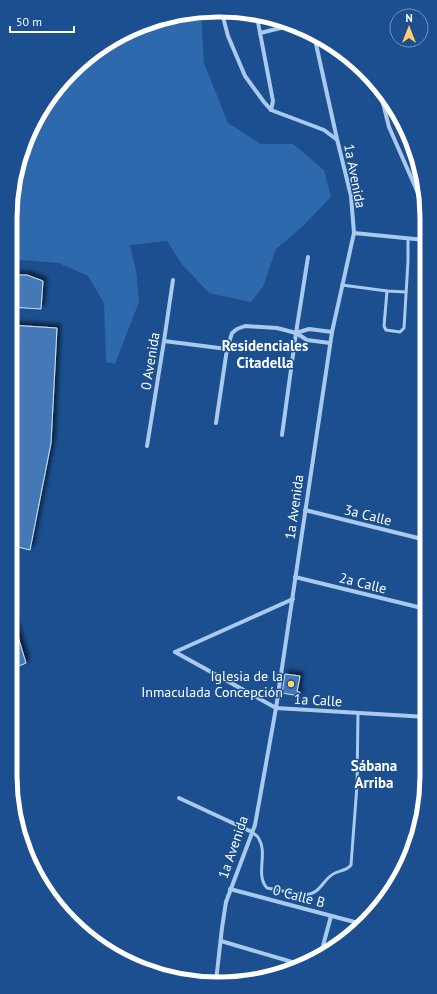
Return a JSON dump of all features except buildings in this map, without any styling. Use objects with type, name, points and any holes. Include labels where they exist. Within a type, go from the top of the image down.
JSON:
[{"type":"street","points":[[223,17],[228,36],[245,76],[271,110],[319,128],[336,139]]},
{"type":"street","points":[[258,21],[273,101],[271,110]]},
{"type":"street","points":[[260,33],[282,28]]},
{"type":"street","name":"1a Avenida","points":[[216,977],[224,915],[230,889],[255,825],[276,708],[293,599],[304,510],[330,343],[354,233],[351,196],[336,139],[316,42]]},
{"type":"street","points":[[383,103],[389,127],[418,194]]},
{"type":"street","points":[[354,233],[420,240]]},
{"type":"street","points":[[282,435],[308,258]]},
{"type":"street","name":"0 Avenida","points":[[147,446],[173,280]]},
{"type":"street","points":[[216,423],[227,349],[232,333],[237,329],[245,326],[277,328],[296,333],[307,340],[330,343]]},
{"type":"street","points":[[296,333],[309,329],[332,332]]},
{"type":"street","points":[[164,341],[227,349]]},
{"type":"street","name":"3a Calle","points":[[304,510],[420,539]]},
{"type":"street","name":"2a Calle","points":[[295,577],[420,608]]},
{"type":"street","name":"1a Calle","points":[[293,599],[175,652],[276,708],[420,717]]},
{"type":"street","points":[[179,798],[252,832]]},
{"type":"street","name":"0 Calle B","points":[[230,889],[356,922]]},
{"type":"street","points":[[322,948],[331,916]]},
{"type":"street","points":[[221,941],[294,963]]},
{"type":"lane","points":[[387,292],[384,326],[386,330],[400,332],[404,328],[408,239]]},
{"type":"lane","points":[[342,285],[387,292],[406,292]]},
{"type":"lane","points":[[252,832],[259,838],[263,853],[262,878],[263,884],[267,888],[310,895],[314,893],[333,874],[348,869],[351,865],[357,785],[358,713]]},
{"type":"shaded area","points":[[201,18],[204,63],[228,123],[261,144],[293,144],[324,170],[331,197],[304,225],[276,249],[263,287],[251,302],[209,293],[181,263],[167,241],[130,245],[136,270],[139,302],[115,364],[106,362],[104,303],[88,276],[59,263],[17,260],[17,205],[21,179],[32,141],[44,118],[59,96],[76,76],[107,51],[141,32],[166,24]]},
{"type":"place","name":"Iglesia de la Inmaculada Concepción","points":[[291,684]]},
{"type":"district","name":"Residenciales Citadella","points":[[265,354]]},
{"type":"district","name":"Sábana Arriba","points":[[374,774]]}]
